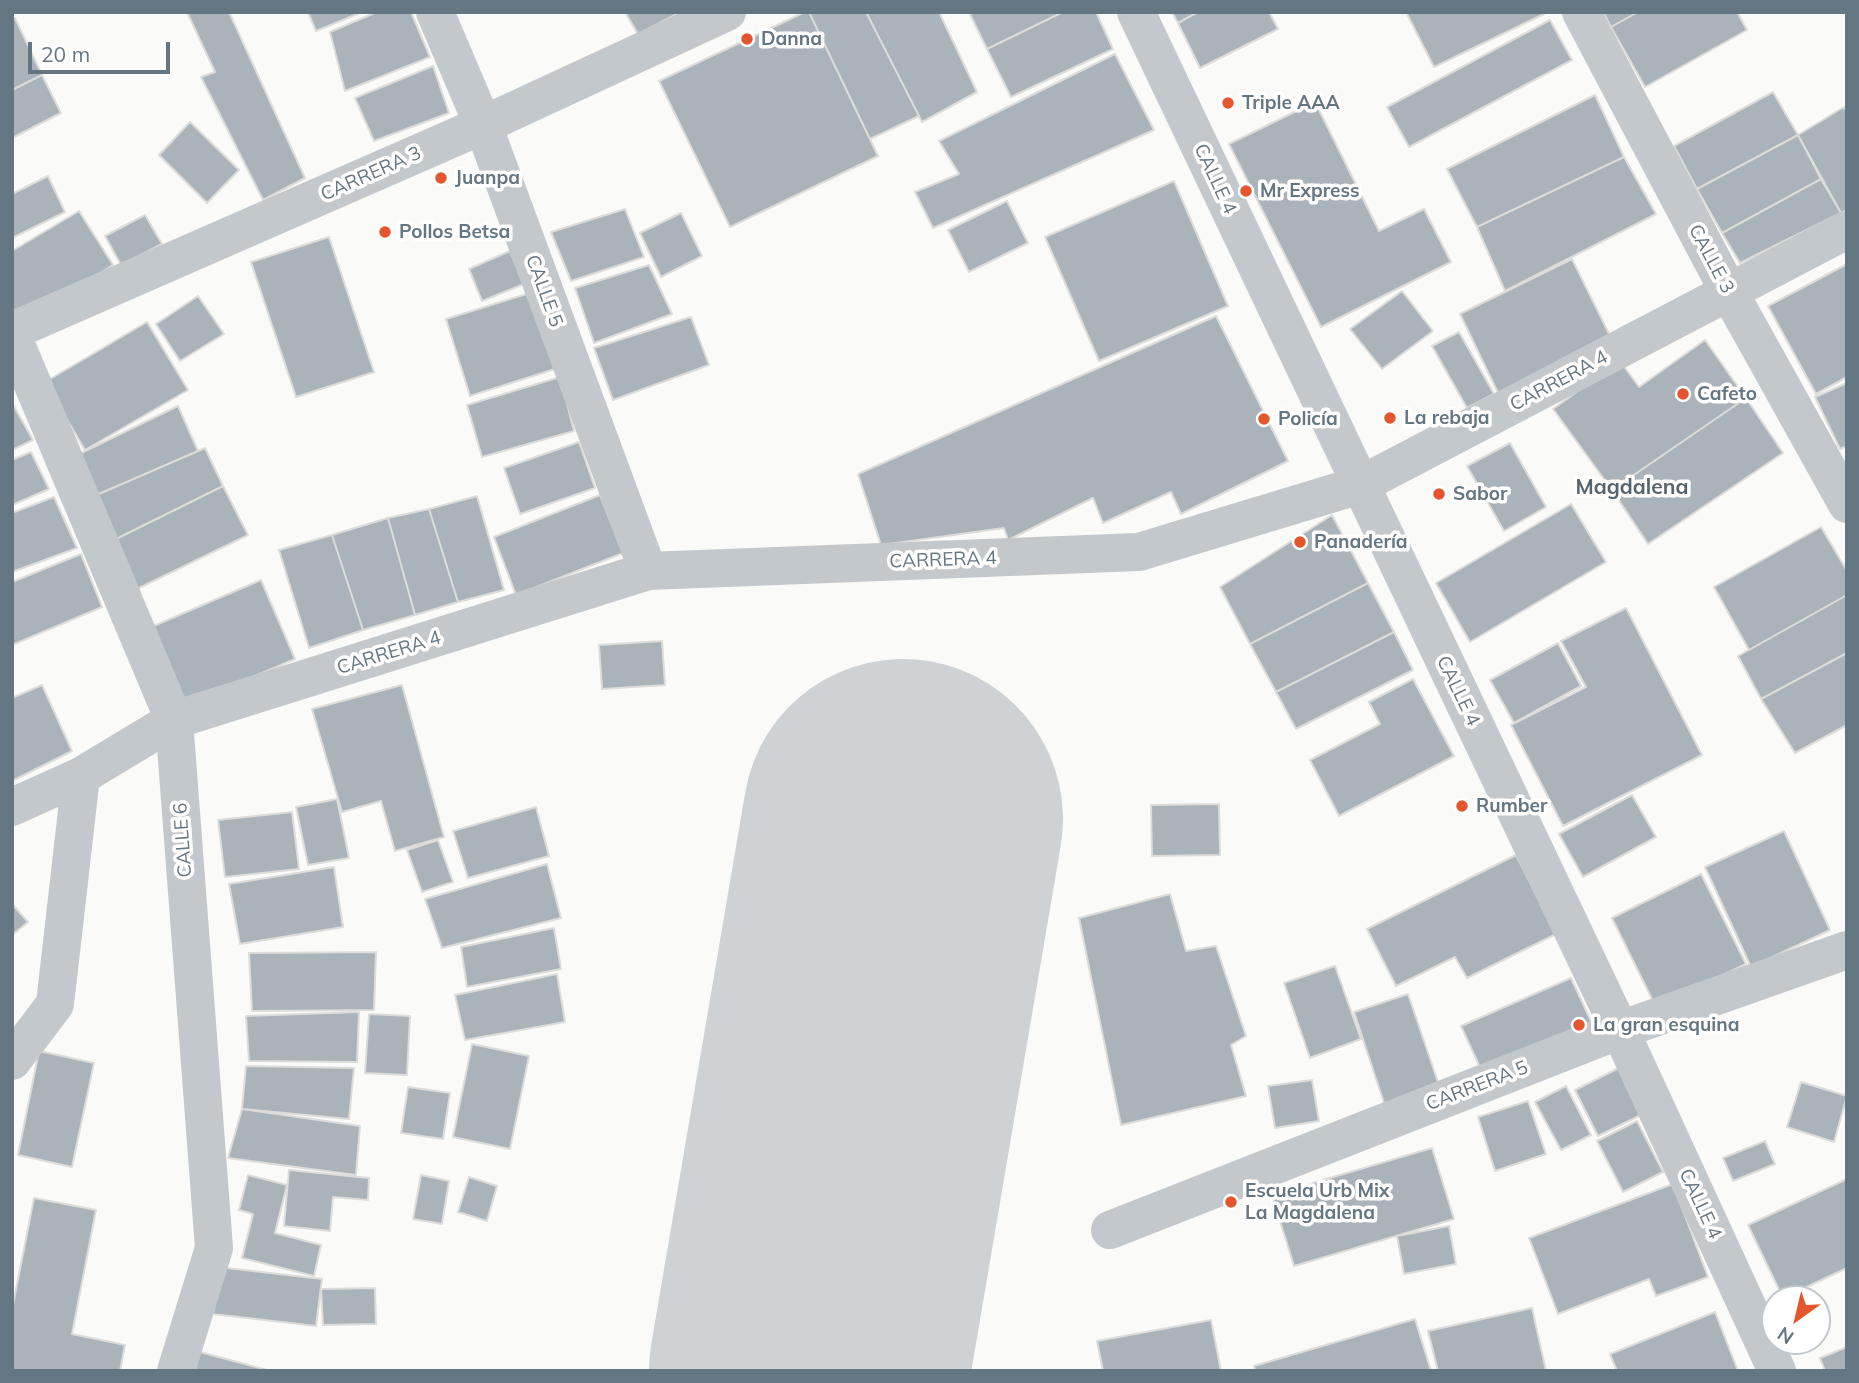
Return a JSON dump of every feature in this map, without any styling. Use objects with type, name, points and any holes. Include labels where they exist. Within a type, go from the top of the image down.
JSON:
[{"type":"street","name":"CALLE 5","points":[[435,12],[483,125],[648,571]]},
{"type":"street","name":"CARRERA 3","points":[[12,333],[483,125],[727,12]]},
{"type":"street","name":"CALLE 4","points":[[1136,12],[1620,1030],[1777,1371]]},
{"type":"street","name":"CALLE 3","points":[[1581,12],[1729,292],[1847,504]]},
{"type":"street","name":"CARRERA 4","points":[[12,807],[81,776],[174,720],[648,571],[1139,552],[1360,485],[1847,230]]},
{"type":"street","name":"CALLE 6","points":[[12,333],[174,720],[214,1248],[176,1371]]},
{"type":"street","points":[[12,1061],[55,1004],[81,776]]},
{"type":"street","name":"CARRERA 5","points":[[1110,1230],[1620,1030],[1847,950]]},
{"type":"building","points":[[187,12],[229,12],[305,178],[263,200],[201,77],[215,72]]},
{"type":"building","points":[[308,12],[362,12],[316,31]]},
{"type":"building","points":[[377,12],[411,12],[430,57],[345,91],[330,32]]},
{"type":"building","points":[[625,12],[681,12],[638,34]]},
{"type":"building","points":[[809,12],[878,156],[730,227],[659,81]]},
{"type":"building","points":[[809,12],[866,12],[919,116],[870,139]]},
{"type":"building","points":[[866,12],[939,12],[977,92],[922,122]]},
{"type":"building","points":[[969,12],[1063,12],[987,49]]},
{"type":"building","points":[[1063,12],[1096,12],[1113,49],[1011,97],[987,49]]},
{"type":"building","points":[[1172,12],[1198,12],[1178,23]]},
{"type":"building","points":[[1198,12],[1269,12],[1278,29],[1200,68],[1178,23]]},
{"type":"building","points":[[1406,12],[1543,12],[1544,14],[1434,67]]},
{"type":"building","points":[[1603,12],[1638,12],[1611,27]]},
{"type":"building","points":[[1638,12],[1737,12],[1747,30],[1645,87],[1611,27]]},
{"type":"building","points":[[15,18],[42,75],[12,90],[12,20]]},
{"type":"building","points":[[1550,20],[1572,60],[1409,147],[1387,107]]},
{"type":"building","points":[[1115,54],[1154,130],[933,228],[915,192],[959,174],[939,141]]},
{"type":"building","points":[[433,66],[449,113],[374,141],[355,98]]},
{"type":"building","points":[[42,75],[61,113],[12,138],[12,90]]},
{"type":"building","points":[[1773,92],[1798,135],[1697,189],[1674,146]]},
{"type":"building","points":[[1595,95],[1624,157],[1477,227],[1447,169]]},
{"type":"building","points":[[1315,102],[1379,231],[1424,209],[1451,262],[1321,327],[1229,144]]},
{"type":"building","points":[[1844,107],[1847,112],[1847,210],[1841,213],[1798,135]]},
{"type":"building","points":[[190,122],[239,170],[207,203],[159,155]]},
{"type":"building","points":[[1798,135],[1821,179],[1722,233],[1697,189]]},
{"type":"building","points":[[1624,157],[1656,214],[1505,291],[1477,227]]},
{"type":"building","points":[[48,176],[65,212],[12,238],[12,194]]},
{"type":"building","points":[[1821,179],[1841,213],[1740,263],[1722,233]]},
{"type":"building","points":[[1174,181],[1228,306],[1099,361],[1045,237]]},
{"type":"building","points":[[1007,201],[1028,243],[969,272],[948,230]]},
{"type":"building","points":[[625,209],[644,257],[571,281],[551,232]]},
{"type":"building","points":[[79,211],[113,265],[21,322],[12,307],[12,251]]},
{"type":"building","points":[[681,213],[702,256],[661,277],[640,233]]},
{"type":"building","points":[[145,215],[162,244],[121,265],[105,236]]},
{"type":"building","points":[[329,237],[374,372],[296,397],[251,262]]},
{"type":"building","points":[[510,251],[524,284],[482,301],[469,269]]},
{"type":"building","points":[[1572,259],[1615,346],[1502,401],[1460,314]]},
{"type":"building","points":[[1847,264],[1847,377],[1816,394],[1768,306]]},
{"type":"building","points":[[649,265],[672,314],[594,343],[575,288]]},
{"type":"building","points":[[1402,291],[1433,331],[1382,369],[1350,329]]},
{"type":"building","points":[[533,292],[558,368],[470,396],[446,319]]},
{"type":"building","points":[[198,296],[224,334],[180,361],[156,324]]},
{"type":"building","points":[[1216,316],[1288,461],[1181,514],[1171,492],[1103,523],[1093,498],[1008,540],[1004,528],[881,545],[858,474]]},
{"type":"building","points":[[691,317],[709,365],[613,400],[594,348]]},
{"type":"building","points":[[147,322],[188,390],[85,450],[45,382]]},
{"type":"building","points":[[1459,332],[1494,394],[1467,408],[1432,346]]},
{"type":"building","points":[[1705,340],[1746,398],[1612,490],[1553,409],[1620,361],[1639,387]]},
{"type":"building","points":[[560,377],[574,431],[482,457],[467,405]]},
{"type":"building","points":[[1847,383],[1847,446],[1840,449],[1815,397]]},
{"type":"building","points":[[1746,398],[1783,453],[1648,544],[1612,490]]},
{"type":"building","points":[[12,403],[33,440],[12,450]]},
{"type":"building","points":[[178,406],[198,451],[92,497],[75,456]]},
{"type":"building","points":[[579,442],[595,488],[520,514],[504,468]]},
{"type":"building","points":[[1510,443],[1546,507],[1504,531],[1467,466]]},
{"type":"building","points":[[205,448],[223,486],[114,540],[92,497]]},
{"type":"building","points":[[31,452],[49,489],[12,505],[12,460]]},
{"type":"building","points":[[223,486],[248,535],[137,589],[114,540]]},
{"type":"building","points":[[600,495],[623,553],[516,595],[494,537]]},
{"type":"building","points":[[477,496],[504,590],[458,602],[429,509]]},
{"type":"building","points":[[54,497],[77,548],[12,572],[12,513]]},
{"type":"building","points":[[1571,504],[1606,562],[1470,642],[1436,583]]},
{"type":"building","points":[[429,509],[458,602],[415,615],[388,518]]},
{"type":"building","points":[[1332,515],[1368,583],[1250,644],[1220,587]]},
{"type":"building","points":[[388,518],[415,615],[363,630],[332,535]]},
{"type":"building","points":[[1821,527],[1847,571],[1847,595],[1749,650],[1714,587]]},
{"type":"building","points":[[332,535],[363,630],[309,648],[279,550]]},
{"type":"building","points":[[81,554],[102,607],[12,645],[12,582]]},
{"type":"building","points":[[261,580],[295,659],[184,706],[149,628]]},
{"type":"building","points":[[1368,583],[1394,632],[1276,692],[1250,644]]},
{"type":"building","points":[[1847,595],[1847,653],[1761,699],[1738,656]]},
{"type":"building","points":[[1626,608],[1702,755],[1563,826],[1511,725],[1586,687],[1561,641]]},
{"type":"building","points":[[1394,632],[1413,670],[1296,729],[1276,692]]},
{"type":"building","points":[[662,641],[665,685],[602,689],[599,645]]},
{"type":"building","points":[[1558,643],[1581,686],[1514,723],[1490,680]]},
{"type":"building","points":[[1847,653],[1847,725],[1795,753],[1761,699]]},
{"type":"building","points":[[1413,679],[1454,756],[1339,816],[1310,760],[1380,724],[1369,702]]},
{"type":"building","points":[[42,685],[72,751],[12,781],[12,698]]},
{"type":"building","points":[[402,685],[444,837],[395,851],[381,801],[342,812],[312,709]]},
{"type":"building","points":[[1632,795],[1656,837],[1583,877],[1559,834]]},
{"type":"building","points":[[337,799],[349,858],[308,865],[296,807]]},
{"type":"building","points":[[1219,804],[1220,855],[1152,856],[1151,805]]},
{"type":"building","points":[[536,807],[549,856],[468,878],[453,831]]},
{"type":"building","points":[[292,812],[299,869],[225,877],[218,820]]},
{"type":"building","points":[[1784,831],[1830,930],[1751,967],[1705,867]]},
{"type":"building","points":[[438,840],[453,882],[422,892],[407,850]]},
{"type":"building","points":[[1516,855],[1556,934],[1467,978],[1455,957],[1396,986],[1367,929]]},
{"type":"building","points":[[547,864],[561,918],[442,948],[425,899]]},
{"type":"building","points":[[334,867],[343,927],[240,944],[229,884]]},
{"type":"building","points":[[1701,874],[1746,964],[1656,1007],[1612,918]]},
{"type":"building","points":[[1170,894],[1186,951],[1216,946],[1246,1036],[1231,1045],[1246,1096],[1121,1125],[1079,918]]},
{"type":"building","points":[[12,904],[28,922],[12,935]]},
{"type":"building","points":[[554,928],[561,969],[467,987],[461,947]]},
{"type":"building","points":[[376,952],[374,1010],[252,1011],[249,953]]},
{"type":"building","points":[[1335,966],[1361,1039],[1310,1058],[1284,983]]},
{"type":"building","points":[[557,974],[565,1022],[465,1040],[455,995]]},
{"type":"building","points":[[1571,978],[1595,1030],[1485,1078],[1461,1026]]},
{"type":"building","points":[[1408,994],[1441,1091],[1386,1109],[1354,1012]]},
{"type":"building","points":[[359,1012],[357,1062],[249,1061],[246,1016]]},
{"type":"building","points":[[369,1014],[410,1016],[407,1075],[365,1073]]},
{"type":"building","points":[[472,1044],[529,1056],[510,1149],[453,1137]]},
{"type":"building","points":[[39,1051],[94,1063],[72,1167],[18,1155]]},
{"type":"building","points":[[246,1066],[354,1068],[349,1119],[242,1109]]},
{"type":"building","points":[[1623,1066],[1647,1112],[1598,1136],[1575,1090]]},
{"type":"building","points":[[1312,1080],[1319,1121],[1275,1128],[1268,1086]]},
{"type":"building","points":[[1801,1082],[1847,1096],[1834,1142],[1787,1127]]},
{"type":"building","points":[[1566,1086],[1591,1135],[1561,1150],[1535,1102]]},
{"type":"building","points":[[408,1087],[450,1093],[443,1139],[401,1133]]},
{"type":"building","points":[[1528,1101],[1546,1154],[1495,1171],[1478,1117]]},
{"type":"building","points":[[242,1109],[360,1126],[356,1175],[228,1158]]},
{"type":"building","points":[[1637,1121],[1663,1172],[1623,1192],[1597,1141]]},
{"type":"building","points":[[1765,1141],[1775,1164],[1733,1181],[1723,1158]]},
{"type":"building","points":[[1432,1148],[1454,1219],[1294,1266],[1272,1195]]},
{"type":"building","points":[[289,1170],[369,1178],[368,1200],[333,1197],[330,1231],[284,1226]]},
{"type":"building","points":[[248,1175],[287,1185],[275,1233],[321,1245],[314,1276],[242,1258],[253,1214],[239,1210]]},
{"type":"building","points":[[421,1175],[449,1181],[442,1224],[413,1219]]},
{"type":"building","points":[[469,1177],[497,1186],[487,1221],[458,1212]]},
{"type":"building","points":[[1847,1179],[1847,1268],[1811,1285],[1777,1285],[1748,1225]]},
{"type":"building","points":[[1673,1184],[1708,1277],[1656,1296],[1649,1279],[1558,1314],[1529,1238]]},
{"type":"building","points":[[34,1198],[96,1210],[72,1334],[125,1345],[120,1371],[12,1371],[12,1310]]},
{"type":"building","points":[[1449,1226],[1456,1264],[1404,1274],[1397,1236]]},
{"type":"building","points":[[218,1267],[322,1279],[316,1326],[213,1314]]},
{"type":"building","points":[[375,1288],[376,1324],[323,1325],[321,1289]]},
{"type":"building","points":[[1532,1308],[1546,1371],[1438,1371],[1428,1331]]},
{"type":"building","points":[[1715,1312],[1738,1371],[1617,1371],[1610,1354]]},
{"type":"building","points":[[1415,1319],[1431,1371],[1255,1371],[1254,1366]]},
{"type":"building","points":[[1211,1320],[1221,1371],[1103,1371],[1097,1341]]},
{"type":"building","points":[[1847,1347],[1847,1371],[1825,1371],[1820,1358]]},
{"type":"building","points":[[200,1352],[267,1370],[267,1371],[195,1371]]},
{"type":"runway","points":[[809,1371],[903,819]]},
{"type":"place","name":"Danna","points":[[747,39]]},
{"type":"place","name":"Triple AAA","points":[[1228,103]]},
{"type":"place","name":"Juanpa","points":[[441,178]]},
{"type":"place","name":"Mr Express","points":[[1246,191]]},
{"type":"place","name":"Pollos Betsa","points":[[385,232]]},
{"type":"place","name":"Cafeto","points":[[1683,394]]},
{"type":"place","name":"La rebaja","points":[[1390,418]]},
{"type":"place","name":"Policía","points":[[1264,419]]},
{"type":"place","name":"Sabor","points":[[1439,494]]},
{"type":"place","name":"Panadería","points":[[1300,542]]},
{"type":"place","name":"Rumber","points":[[1462,806]]},
{"type":"place","name":"La gran esquina","points":[[1579,1025]]},
{"type":"place","name":"Escuela Urb Mix La Magdalena","points":[[1231,1202]]},
{"type":"district","name":"Magdalena","points":[[1632,488]]}]
